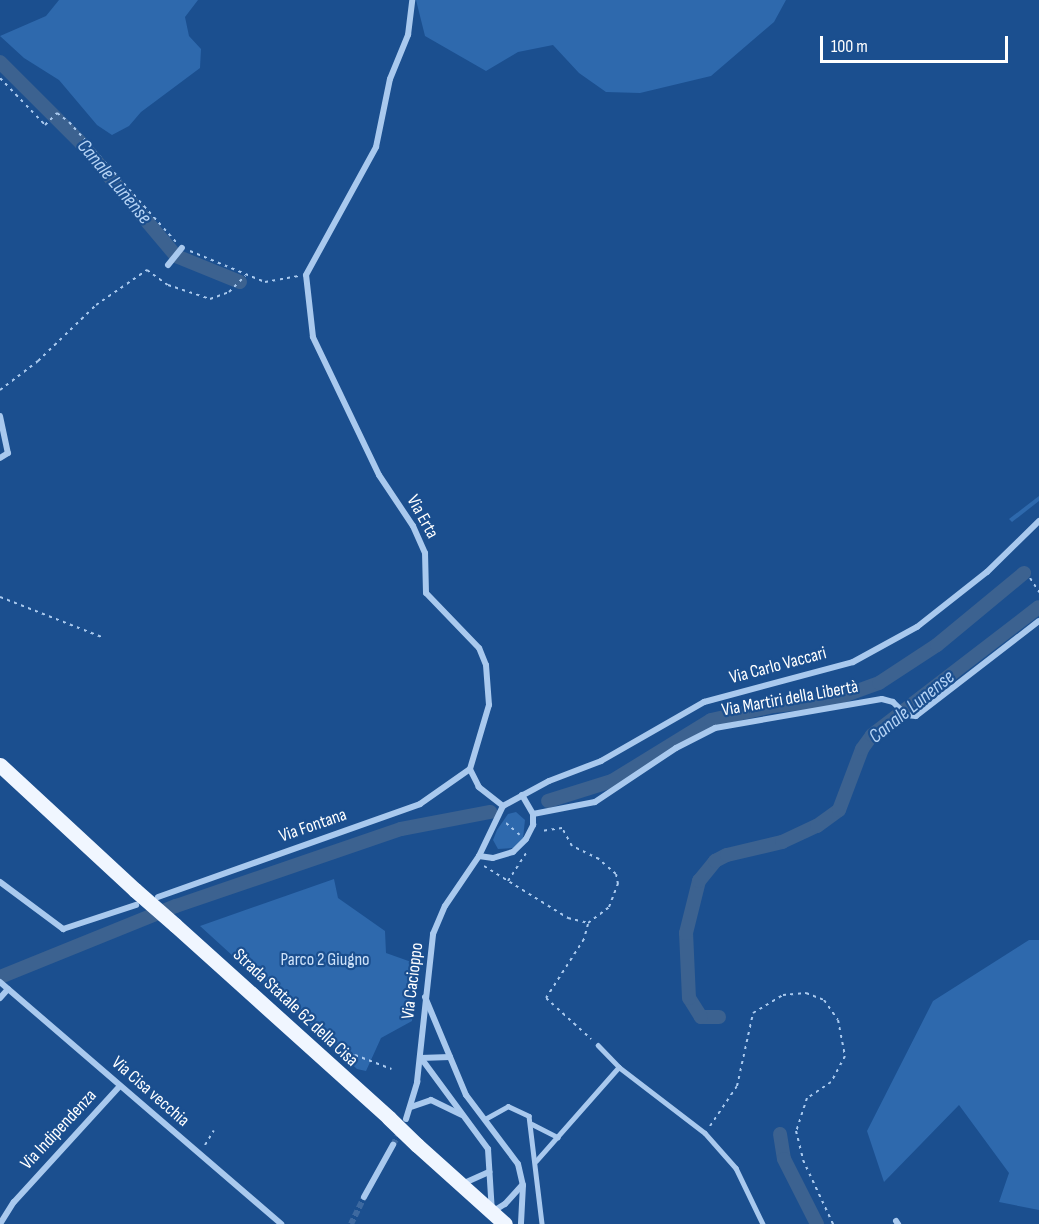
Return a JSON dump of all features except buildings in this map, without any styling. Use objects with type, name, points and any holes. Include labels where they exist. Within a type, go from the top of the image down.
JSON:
[{"type":"main road","points":[[0,765],[136,898]]},
{"type":"main road","name":"Strada Statale 62 della Cisa","points":[[136,898],[175,925],[460,1184]]},
{"type":"main road","points":[[460,1184],[505,1224]]},
{"type":"street","points":[[306,275],[376,147],[390,79],[408,35],[412,0]]},
{"type":"street","points":[[168,265],[182,248]]},
{"type":"street","name":"Via Erta","points":[[306,275],[313,337],[379,475],[413,526],[424,553],[426,593],[471,639],[486,665],[489,705],[470,769]]},
{"type":"street","points":[[0,416],[8,453],[0,458]]},
{"type":"street","name":"Via Carlo Vaccari","points":[[504,806],[522,795],[601,760],[704,702],[853,662],[917,627],[987,572],[1039,521]]},
{"type":"street","name":"Via Martiri della Libertà","points":[[533,814],[595,802],[675,748],[715,728],[875,700],[895,704],[906,715],[922,713],[1039,621]]},
{"type":"street","points":[[470,769],[479,787],[504,806],[477,859]]},
{"type":"street","name":"Via Fontana","points":[[158,897],[420,804],[470,769]]},
{"type":"street","points":[[477,859],[493,858],[513,852],[526,839],[533,825],[533,814],[522,795]]},
{"type":"street","name":"Via Cacioppo","points":[[406,1119],[411,1107],[420,1058],[430,948],[438,920],[477,859]]},
{"type":"street","points":[[0,882],[63,929],[136,898]]},
{"type":"street","name":"Via Cisa vecchia","points":[[1,982],[281,1224]]},
{"type":"street","points":[[0,998],[8,989]]},
{"type":"street","points":[[425,996],[466,1095],[518,1164],[523,1185],[521,1224]]},
{"type":"street","points":[[420,1058],[450,1057]]},
{"type":"street","points":[[420,1058],[488,1149],[492,1212],[505,1204],[523,1185]]},
{"type":"street","name":"Via Indipendenza","points":[[0,1224],[14,1202],[120,1086]]},
{"type":"street","points":[[411,1107],[431,1100],[465,1117]]},
{"type":"street","points":[[364,1197],[393,1145]]},
{"type":"street","points":[[460,1184],[489,1172]]},
{"type":"lane","points":[[598,1045],[619,1067],[705,1133],[736,1168],[763,1224]]},
{"type":"lane","points":[[536,1161],[619,1067]]},
{"type":"lane","points":[[486,1119],[497,1110],[516,1107],[532,1124],[558,1137]]},
{"type":"lane","points":[[532,1124],[542,1224]]},
{"type":"path","points":[[0,78],[45,125],[57,112],[182,248],[231,267],[245,276],[265,282],[306,275]]},
{"type":"path","points":[[0,390],[39,361],[96,304],[147,270],[168,285],[210,299],[229,292],[245,276]]},
{"type":"path","points":[[1030,578],[1038,590]]},
{"type":"path","points":[[0,597],[104,638]]},
{"type":"path","points":[[503,821],[526,839]]},
{"type":"path","points":[[541,830],[562,828],[572,846],[599,859],[616,874],[618,884],[609,907],[588,923],[584,939],[546,998],[598,1045]]},
{"type":"path","points":[[508,881],[528,850]]},
{"type":"path","points":[[477,859],[568,918],[588,923]]},
{"type":"path","points":[[705,1133],[737,1086],[753,1013],[783,995],[806,993],[824,1000],[838,1020],[845,1056],[831,1082],[807,1098],[796,1131],[803,1160],[833,1224]]},
{"type":"path","points":[[336,1073],[355,1055],[391,1069]]},
{"type":"path","points":[[202,1156],[205,1142],[214,1130]]},
{"type":"green space","points":[[59,0],[198,0],[185,17],[189,36],[201,49],[200,68],[141,112],[129,126],[112,135],[97,125],[59,80],[24,58],[0,36],[46,16]]},
{"type":"green space","points":[[416,0],[786,0],[774,22],[711,76],[640,93],[606,92],[579,73],[553,45],[518,52],[486,71],[425,36]]},
{"type":"green space","points":[[1039,496],[1039,501],[1012,522],[1009,519]]},
{"type":"green space","points":[[516,812],[525,820],[523,838],[513,848],[498,849],[493,840],[497,830],[508,814]]},
{"type":"green space","name":"Parco 2 Giugno","points":[[334,879],[338,898],[385,931],[386,953],[417,964],[412,1021],[381,1038],[366,1071],[357,1069],[200,926]]},
{"type":"green space","points":[[1029,940],[1039,940],[1039,1210],[999,1202],[1009,1173],[959,1105],[884,1182],[867,1131],[933,1001]]},
{"type":"waterway","name":"Canale Lunense","points":[[0,62],[81,143],[176,256],[240,282]]},
{"type":"waterway","points":[[548,801],[612,781],[711,720],[773,706],[832,700],[879,683],[937,645],[1024,573]]},
{"type":"waterway","name":"Canale Lunense","points":[[719,1017],[701,1017],[689,998],[686,933],[699,881],[715,861],[727,855],[782,842],[817,826],[839,810],[862,749],[872,735],[1039,607]]},
{"type":"waterway","points":[[0,977],[176,906],[401,829],[490,812]]},
{"type":"waterway","name":"Canale Lunense","points":[[780,1134],[784,1159],[817,1224]]},
{"type":"tunnel","points":[[393,1145],[401,1129]]},
{"type":"tunnel","points":[[351,1224],[364,1197]]}]
